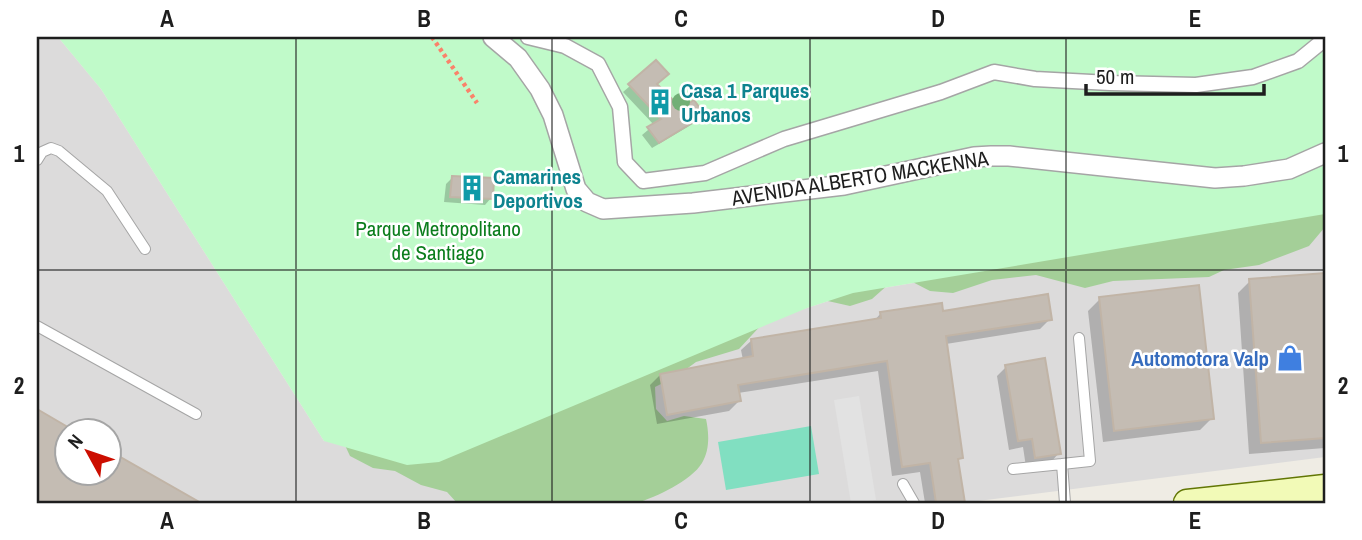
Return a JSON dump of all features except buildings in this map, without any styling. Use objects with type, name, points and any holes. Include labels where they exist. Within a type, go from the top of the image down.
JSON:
[{"type":"main road","points":[[1187,503],[1325,488]]},
{"type":"street","name":"AVENIDA ALBERTO MACKENNA","points":[[493,37],[518,58],[540,89],[553,115],[576,189],[587,202],[603,209],[694,203],[844,184],[974,157],[1009,156],[1215,178],[1289,169],[1325,152]]},
{"type":"street","points":[[528,37],[565,46],[598,64],[620,107],[625,162],[643,181],[705,173],[784,139],[941,92],[994,72],[1035,79],[1196,85],[1253,77],[1298,61],[1325,39]]},
{"type":"lane","points":[[37,160],[42,152],[51,148],[68,158],[107,191],[145,249]]},
{"type":"lane","points":[[37,326],[196,414]]},
{"type":"lane","points":[[1013,469],[1090,461],[1079,338]]},
{"type":"lane","points":[[1062,464],[1065,503]]},
{"type":"lane","points":[[903,484],[914,503]]},
{"type":"path","points":[[432,37],[477,103]]},
{"type":"shaded area","points":[[37,37],[58,37],[101,89],[324,441],[853,293],[1325,214],[1325,457],[962,503],[37,503]]},
{"type":"shaded area","points":[[859,396],[876,500],[851,503],[834,400]]},
{"type":"green space","name":"Parque Metropolitano de Santiago","points":[[58,37],[1325,37],[1325,214],[853,293],[807,308],[439,462],[407,465],[324,441],[101,89]]},
{"type":"green space","name":"Parque Metropolitano de Santiago","points":[[457,37],[1325,165],[1325,227],[1309,246],[1259,265],[1224,270],[1209,277],[1113,281],[1085,288],[1036,275],[992,280],[953,293],[930,291],[899,275],[872,299],[850,306],[810,297],[777,308],[739,349],[696,362],[655,387],[656,409],[667,421],[684,416],[706,419],[707,424],[708,447],[705,458],[697,470],[672,488],[637,503],[457,503],[447,492],[421,485],[395,471],[373,468],[350,456],[335,424]]},
{"type":"green space","points":[[811,426],[819,474],[726,490],[718,442]]},
{"type":"place","name":"Casa 1 Parques Urbanos","points":[[660,102]]},
{"type":"place","name":"Camarines Deportivos","points":[[472,188]]},
{"type":"place","name":"Automotora Valp","points":[[1290,358]]}]
